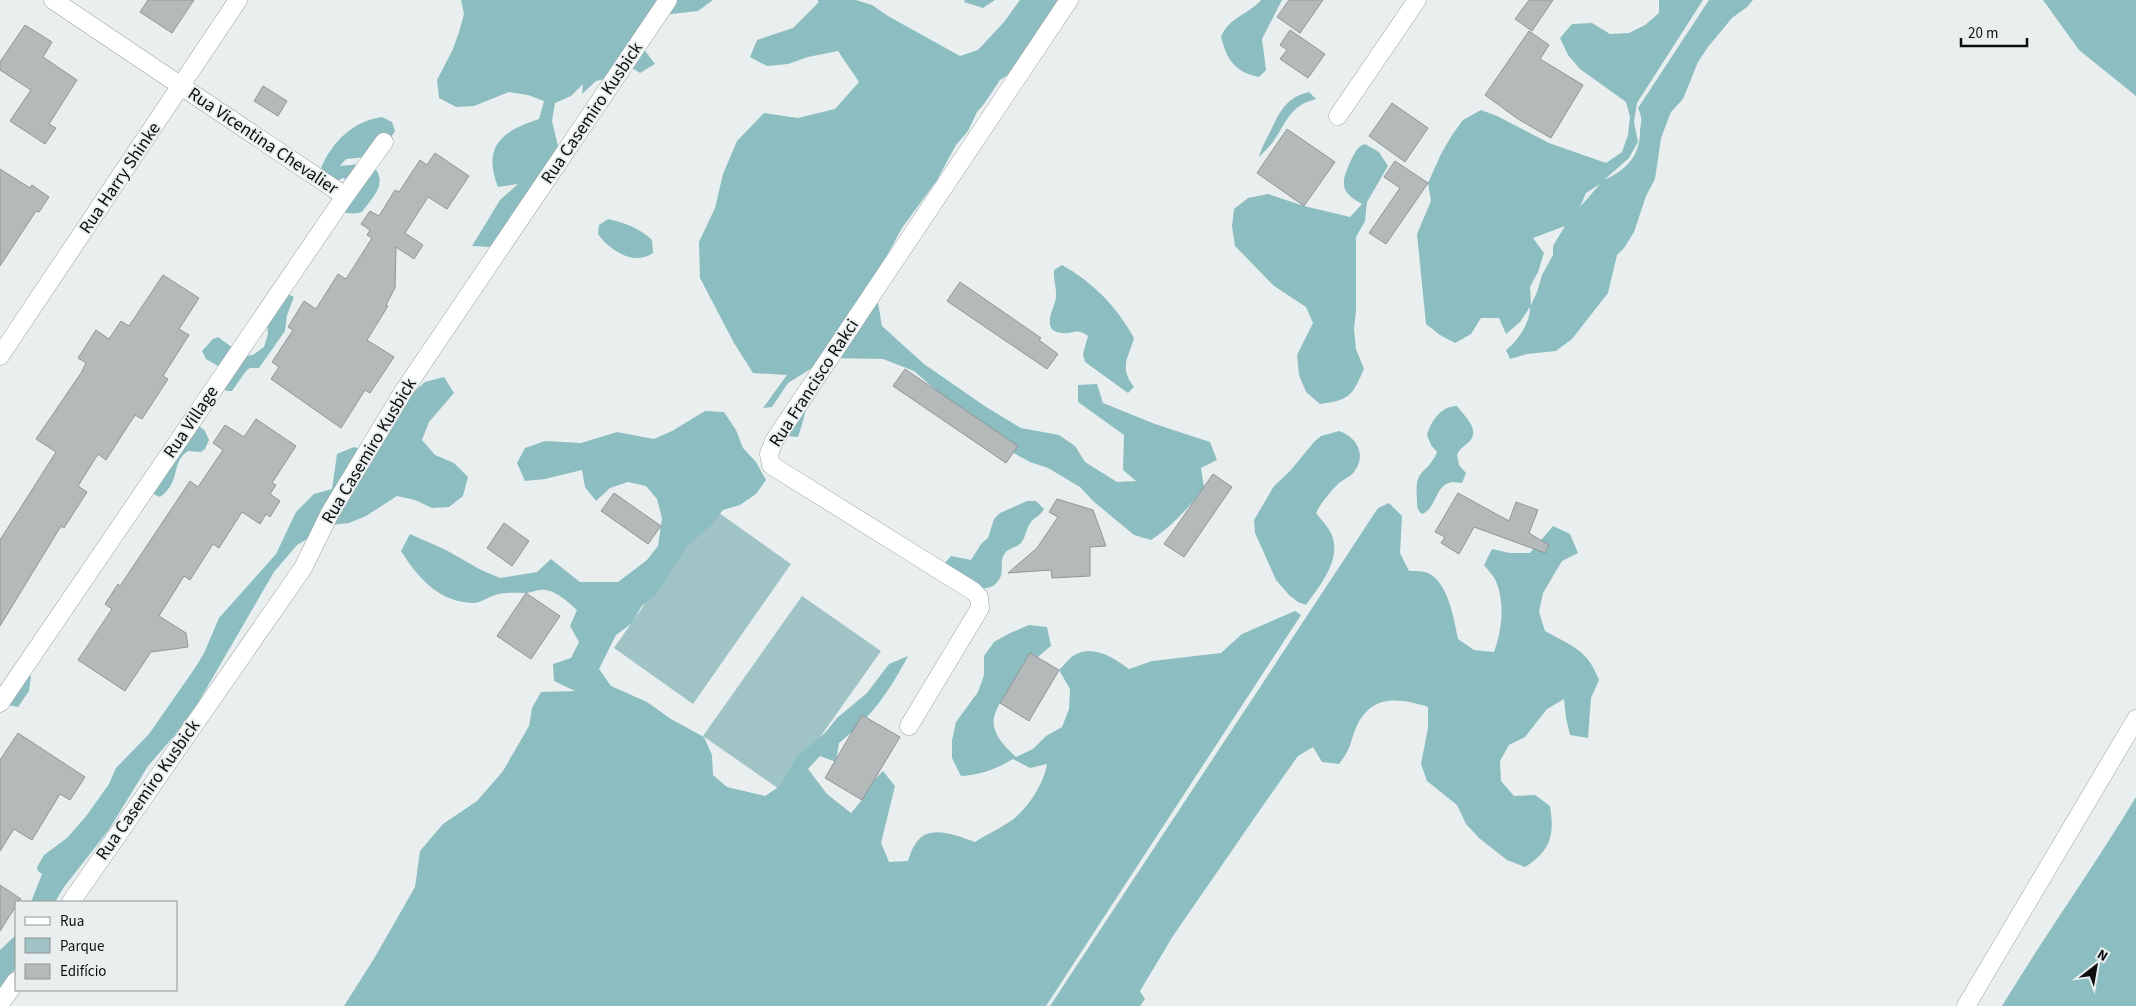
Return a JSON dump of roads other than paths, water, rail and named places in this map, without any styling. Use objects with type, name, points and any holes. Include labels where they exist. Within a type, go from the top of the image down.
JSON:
[{"type":"street","name":"Rua Vicentina Chevalier","points":[[53,0],[345,196]]},
{"type":"street","name":"Rua Harry Shinke","points":[[0,356],[238,0]]},
{"type":"street","name":"Rua Casemiro Kusbick","points":[[72,901],[303,568],[330,513],[403,392],[668,0]]},
{"type":"street","name":"Rua Francisco Rakci","points":[[909,726],[980,608],[979,597],[973,591],[770,465],[768,454],[774,441],[1069,0]]},
{"type":"street","points":[[1338,116],[1417,0]]},
{"type":"street","name":"Rua Village","points":[[0,703],[345,196],[384,142]]},
{"type":"street","points":[[1966,1006],[2136,719]]},
{"type":"street","points":[[0,1004],[15,982]]}]
